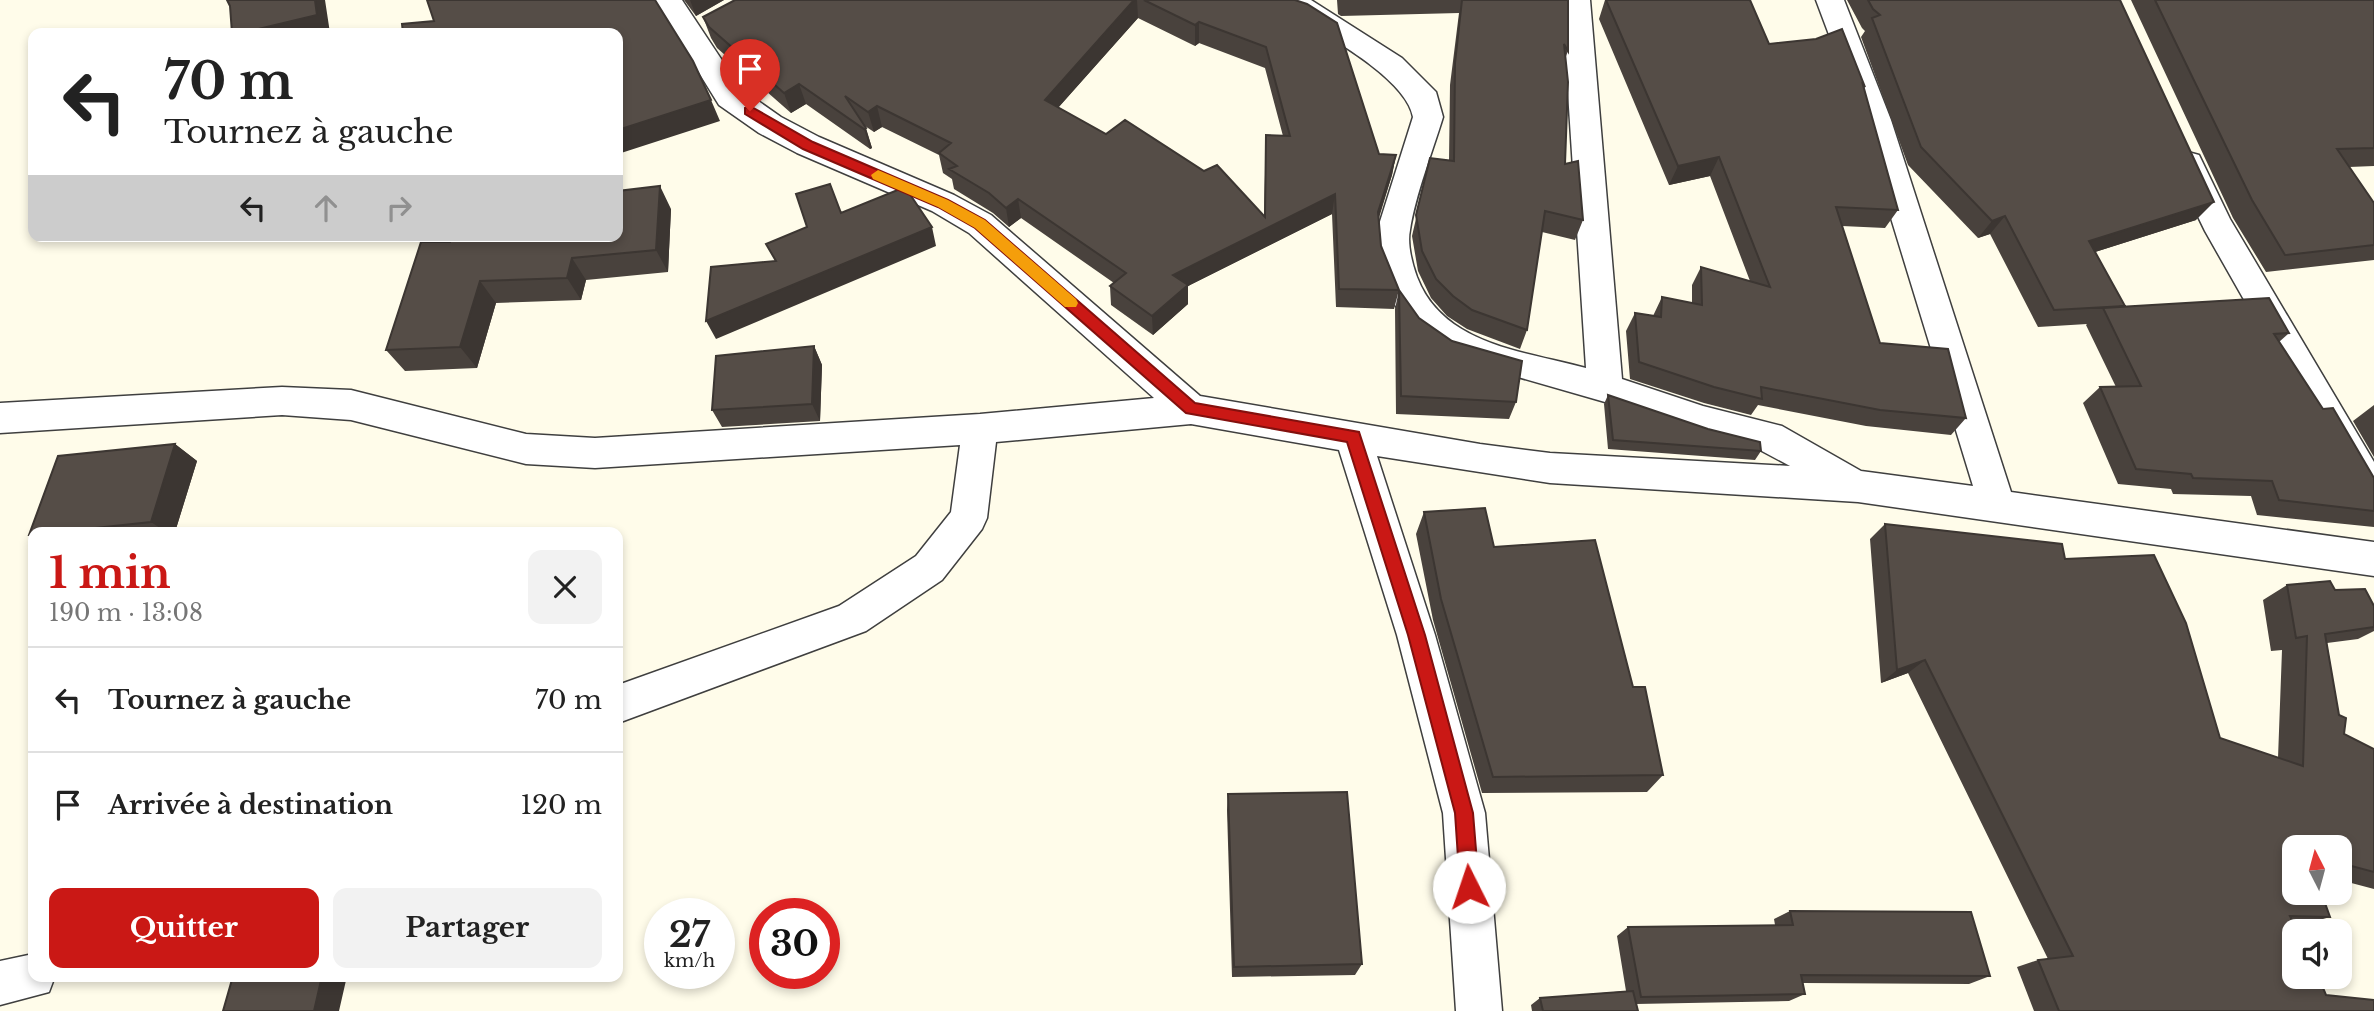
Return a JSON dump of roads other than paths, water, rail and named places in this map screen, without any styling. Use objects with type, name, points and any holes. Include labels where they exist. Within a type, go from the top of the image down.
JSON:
[{"type":"street","points":[[668,0],[700,28],[730,97],[770,125],[808,145],[943,203],[980,224],[1191,409]]},
{"type":"street","points":[[1290,0],[1392,65],[1425,100],[1428,117],[1393,231],[1396,264],[1410,302],[1428,325],[1460,347],[1605,388],[1703,421],[1769,437],[1858,486]]},
{"type":"street","points":[[1576,0],[1605,388]]},
{"type":"street","points":[[1830,0],[1876,120],[1998,507]]},
{"type":"street","points":[[2178,140],[2216,222],[2374,495]]},
{"type":"street","points":[[0,418],[282,401],[351,405],[526,449],[594,453],[980,429],[1191,409],[1550,468],[1858,486],[2374,559]]},
{"type":"street","points":[[623,702],[852,619],[929,568],[969,518],[980,429]]},
{"type":"street","points":[[1353,437],[1416,635],[1464,813],[1479,1011]]},
{"type":"street","points":[[0,983],[28,977]]}]
